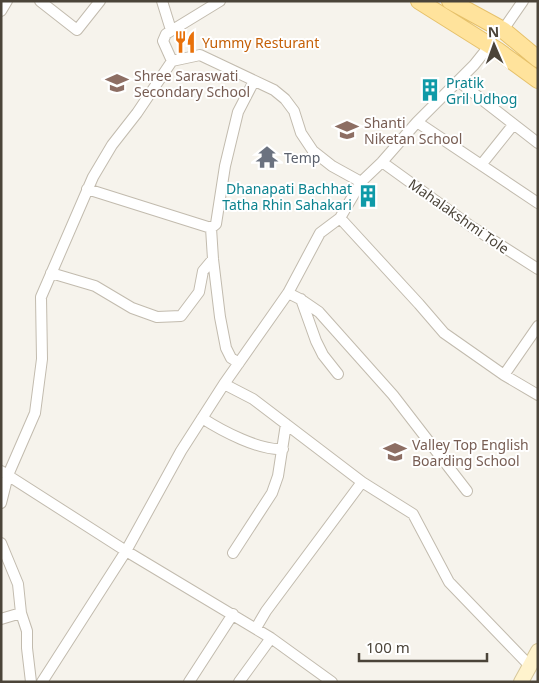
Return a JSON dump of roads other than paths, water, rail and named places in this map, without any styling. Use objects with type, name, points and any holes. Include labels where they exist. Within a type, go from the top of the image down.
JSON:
[{"type":"main road","points":[[418,1],[490,45],[538,80]]},
{"type":"main road","points":[[450,1],[501,30],[538,59]]},
{"type":"main road","points":[[490,45],[501,30]]},
{"type":"street","points":[[1,12],[7,1]]},
{"type":"street","points":[[40,1],[77,30],[100,1]]},
{"type":"street","points":[[162,1],[171,30]]},
{"type":"street","points":[[172,61],[163,42],[166,34],[220,1]]},
{"type":"street","points":[[501,30],[523,1]]},
{"type":"street","points":[[42,682],[126,552],[180,451],[238,363],[288,294],[320,233],[340,218],[361,182],[382,162],[490,45]]},
{"type":"street","points":[[1,504],[4,473],[35,413],[42,359],[41,297],[87,189],[112,145],[137,113],[172,61],[200,55],[274,90],[285,99],[294,112],[301,133],[313,151],[332,166],[361,182]]},
{"type":"street","points":[[458,81],[538,143]]},
{"type":"street","points":[[211,228],[216,224],[225,166],[238,112],[254,82]]},
{"type":"street","points":[[417,122],[538,204]]},
{"type":"street","points":[[481,166],[513,125]]},
{"type":"street","name":"Mahalakshmi Tole","points":[[382,162],[472,227],[538,269]]},
{"type":"street","points":[[87,189],[211,228]]},
{"type":"street","points":[[340,218],[444,333],[504,375],[538,395]]},
{"type":"street","points":[[211,228],[220,317],[226,348],[231,358],[238,363]]},
{"type":"street","points":[[51,273],[95,286],[132,308],[157,317],[181,316],[199,292],[203,271],[213,259]]},
{"type":"street","points":[[288,294],[300,298],[319,312],[393,396],[468,491]]},
{"type":"street","points":[[300,298],[319,348],[338,374]]},
{"type":"street","points":[[504,375],[538,326]]},
{"type":"street","points":[[224,384],[253,399],[362,482],[413,514],[449,582],[530,666]]},
{"type":"street","points":[[202,418],[224,432],[274,450],[283,449]]},
{"type":"street","points":[[233,553],[272,493],[278,476],[286,424]]},
{"type":"street","points":[[4,473],[126,552],[256,628],[332,682]]},
{"type":"street","points":[[256,628],[362,482]]},
{"type":"street","points":[[1,543],[18,584],[21,613],[27,631],[31,682]]},
{"type":"street","points":[[1,619],[21,613]]},
{"type":"street","points":[[189,682],[233,614]]},
{"type":"street","points":[[239,682],[271,638]]},
{"type":"street","points":[[522,682],[538,651]]},
{"type":"place","name":"Yummy Resturant","points":[[185,42]]},
{"type":"place","name":"Shree Saraswati Secondary School","points":[[117,83]]},
{"type":"place","name":"Pratik Gril Udhog","points":[[430,90]]},
{"type":"place","name":"Shanti Niketan School","points":[[347,130]]},
{"type":"place","name":"Temp","points":[[267,157]]},
{"type":"place","name":"Dhanapati Bachhat Tatha Rhin Sahakari","points":[[368,196]]},
{"type":"place","name":"Valley Top English Boarding School","points":[[395,452]]}]
